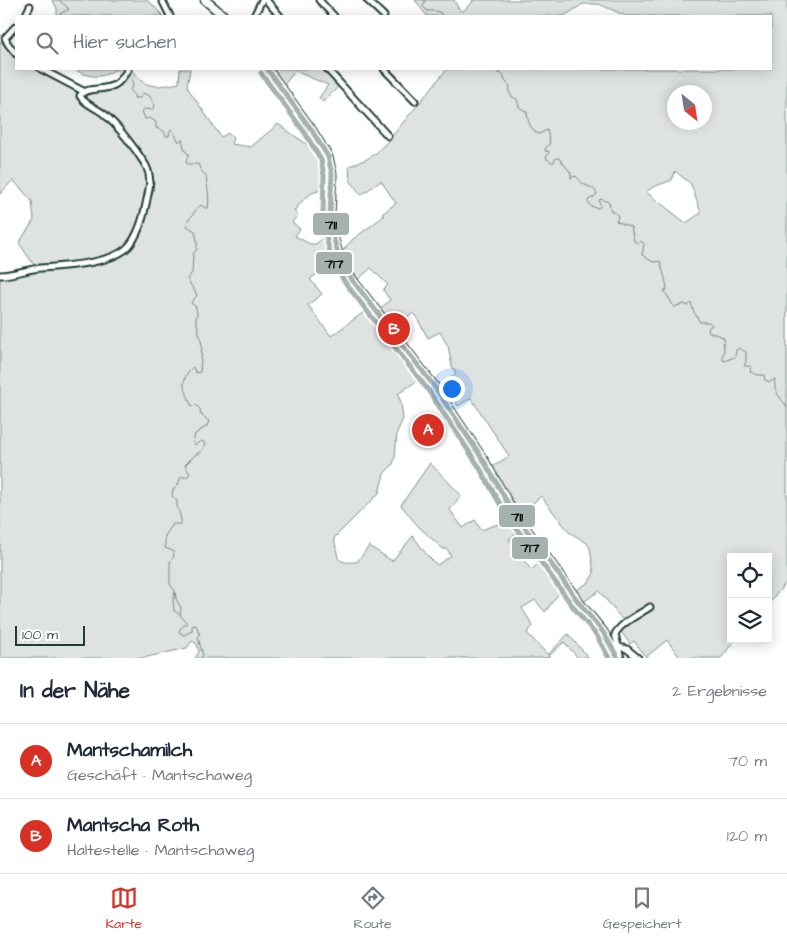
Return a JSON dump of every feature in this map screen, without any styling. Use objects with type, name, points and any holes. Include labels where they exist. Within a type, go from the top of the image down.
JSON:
[{"type":"street","points":[[162,0],[170,15]]},
{"type":"street","points":[[205,0],[223,15]]},
{"type":"street","points":[[255,15],[264,0],[279,15]]},
{"type":"street","points":[[319,0],[333,15]]},
{"type":"street","points":[[367,0],[383,15]]},
{"type":"street","points":[[26,15],[30,6]]},
{"type":"street","points":[[15,27],[5,38],[15,53]]},
{"type":"street","points":[[43,70],[83,91],[100,90],[112,86],[119,82],[127,71]]},
{"type":"street","points":[[268,70],[328,157],[332,174],[330,214],[332,232],[338,254],[350,277],[434,386],[484,460],[510,507],[580,604],[603,632],[619,658]]},
{"type":"street","points":[[328,70],[388,136]]},
{"type":"street","points":[[385,70],[415,101]]},
{"type":"street","points":[[0,275],[34,268],[79,265],[114,255],[128,247],[140,226],[150,186],[151,178],[149,171],[137,152],[106,115],[81,99],[80,95],[83,91]]},
{"type":"street","points":[[615,640],[618,628],[650,607]]},
{"type":"street","points":[[603,632],[615,640],[619,647],[619,658]]},
{"type":"street","points":[[619,647],[638,658]]},
{"type":"shaded area","points":[[52,0],[146,0],[162,15],[57,15],[57,8]]},
{"type":"shaded area","points":[[415,0],[454,0],[462,12],[473,2],[472,0],[787,0],[787,581],[772,600],[772,553],[727,553],[727,643],[733,643],[721,658],[680,658],[667,640],[646,657],[634,641],[630,644],[620,630],[626,624],[599,591],[582,603],[575,591],[589,582],[594,573],[590,548],[587,543],[569,532],[541,496],[519,515],[513,508],[491,468],[509,456],[471,398],[458,406],[443,384],[456,374],[452,366],[448,346],[440,332],[428,338],[414,313],[392,327],[379,310],[390,300],[383,290],[388,285],[371,268],[356,281],[341,253],[352,240],[384,216],[382,214],[396,203],[381,181],[361,195],[350,180],[349,166],[375,154],[388,141],[446,70],[772,70],[772,15],[624,15],[599,4],[583,4],[566,15],[426,15]],"holes":[[[675,171],[691,184],[701,213],[686,223],[646,192],[653,187],[672,180]]]},
{"type":"shaded area","points":[[0,41],[15,55],[15,70],[36,70],[78,91],[76,97],[97,112],[83,96],[84,93],[112,90],[122,83],[130,70],[141,81],[158,86],[179,83],[180,70],[190,70],[187,87],[221,137],[228,133],[233,138],[231,144],[251,147],[278,124],[319,153],[325,172],[325,190],[315,192],[304,200],[294,211],[298,215],[292,222],[300,229],[295,236],[310,244],[316,244],[329,232],[338,259],[310,279],[322,294],[308,305],[331,336],[368,309],[372,309],[424,376],[398,394],[403,419],[397,432],[393,464],[384,474],[379,493],[334,538],[338,558],[345,562],[357,562],[369,546],[392,561],[413,536],[437,565],[451,556],[447,549],[443,549],[417,525],[401,505],[430,463],[461,495],[450,510],[463,528],[475,520],[481,530],[517,520],[524,529],[509,539],[531,570],[545,558],[565,585],[545,612],[535,600],[522,608],[533,626],[527,633],[548,655],[568,634],[588,657],[578,658],[564,642],[547,658],[195,658],[199,652],[197,644],[192,641],[187,648],[143,658],[0,658],[0,273],[11,272],[34,265],[19,243],[34,220],[32,201],[13,180],[0,194]]},
{"type":"shaded area","points":[[75,70],[114,70],[99,76],[84,74]]},
{"type":"shaded area","points":[[117,70],[125,70],[121,77]]},
{"type":"shaded area","points":[[271,70],[327,70],[339,86],[323,102],[319,98],[328,85],[295,71],[283,86]]},
{"type":"waterway","points":[[59,0],[69,9],[61,15]]},
{"type":"waterway","points":[[425,0],[423,6],[427,11],[436,11],[441,13],[441,15]]},
{"type":"waterway","points":[[496,70],[498,73],[503,74],[505,81],[510,86],[509,92],[512,97],[517,99],[519,107],[527,112],[532,128],[539,134],[547,130],[550,143],[545,149],[545,151],[549,151],[546,158],[551,162],[559,158],[571,173],[571,178],[576,176],[583,184],[594,189],[597,194],[588,200],[591,206],[598,208],[601,206],[600,199],[609,202],[611,211],[617,214],[616,221],[631,227],[634,241],[638,243],[641,241],[644,244],[642,255],[653,262],[660,261],[667,287],[667,290],[664,290],[674,307],[684,304],[688,306],[691,303],[700,322],[709,322],[712,325],[708,328],[709,332],[723,337],[725,341],[723,342],[722,358],[724,361],[735,357],[736,350],[739,348],[746,352],[744,366],[751,366],[750,372],[764,375],[765,380],[770,382],[775,379],[776,391],[787,407]]},
{"type":"waterway","points":[[129,71],[133,85],[130,90],[134,94],[134,98],[140,98],[142,93],[150,96],[155,106],[152,110],[145,109],[142,111],[145,119],[150,118],[156,122],[156,128],[164,131],[166,136],[169,136],[172,129],[179,142],[182,139],[185,151],[189,154],[186,161],[187,164],[198,164],[201,171],[206,175],[208,208],[201,205],[195,210],[192,217],[188,220],[187,226],[195,231],[197,241],[197,249],[193,254],[192,273],[187,279],[197,295],[191,303],[196,307],[196,319],[202,345],[200,372],[196,373],[193,367],[186,375],[184,388],[192,406],[196,405],[200,409],[201,415],[209,421],[207,426],[195,434],[193,442],[195,445],[201,441],[205,443],[202,451],[185,465],[190,474],[187,477],[181,477],[177,487],[173,490],[172,496],[177,501],[181,524],[173,524],[165,536],[165,548],[173,551],[174,556],[170,562],[170,584],[175,591],[176,599],[181,608],[180,615],[187,623],[179,632],[184,635],[192,631],[192,626],[196,625],[200,635],[198,637],[203,656],[201,658]]},
{"type":"waterway","points":[[175,592],[173,601],[174,611],[179,614]]},
{"type":"transit line","name":"711","points":[[268,70],[311,129],[328,157],[332,174],[330,214],[332,232],[338,254],[350,277],[434,386],[484,461],[510,507],[580,604],[603,632],[618,658]]},
{"type":"transit line","name":"717","points":[[261,73],[305,133],[321,160],[324,175],[323,214],[325,233],[331,257],[344,281],[428,390],[478,465],[504,511],[574,608],[597,636],[609,658]]},
{"type":"place","name":"Mantscha Roth","points":[[394,329]]},
{"type":"place","name":"Mantschamilch","points":[[428,430]]}]
